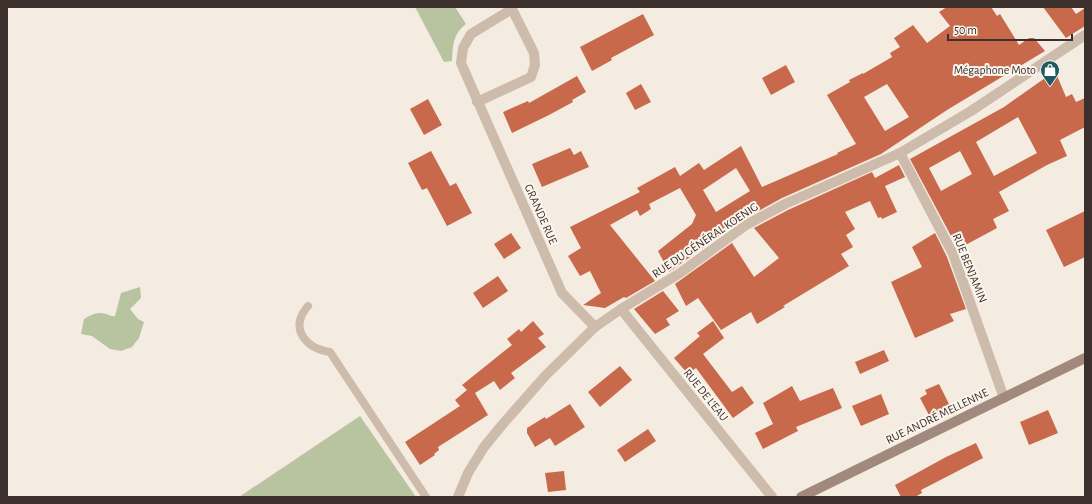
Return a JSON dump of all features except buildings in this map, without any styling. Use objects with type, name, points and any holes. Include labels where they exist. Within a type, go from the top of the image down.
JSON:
[{"type":"street","points":[[477,102],[531,77],[536,65],[534,53],[513,8]]},
{"type":"street","name":"GRANDE RUE","points":[[513,8],[471,34],[463,48],[460,63],[562,293],[595,327]]},
{"type":"street","name":"RUE DU GÉNÉRAL KOENIG","points":[[458,497],[468,473],[484,447],[546,375],[595,327],[621,309],[680,273],[746,225],[785,204],[900,153],[971,111],[1085,35]]},
{"type":"street","name":"RUE BENJAMIN","points":[[900,153],[953,254],[1004,398]]},
{"type":"street","name":"RUE DE L'EAU","points":[[621,309],[772,497]]},
{"type":"street","name":"RUE ANDRÉ MELLENNE","points":[[801,497],[1085,358]]},
{"type":"lane","points":[[308,306],[302,316],[300,327],[302,336],[308,344],[318,351],[330,352],[426,497]]},
{"type":"green space","points":[[415,7],[455,7],[466,24],[458,32],[454,40],[452,61],[444,62]]},
{"type":"green space","points":[[140,287],[141,298],[130,309],[138,319],[144,322],[139,338],[132,347],[121,351],[110,349],[92,336],[81,334],[84,319],[97,313],[115,316],[121,293]]},
{"type":"green space","points":[[360,416],[416,497],[239,497]]},
{"type":"place","name":"Mégaphone Moto","points":[[1050,87]]}]
